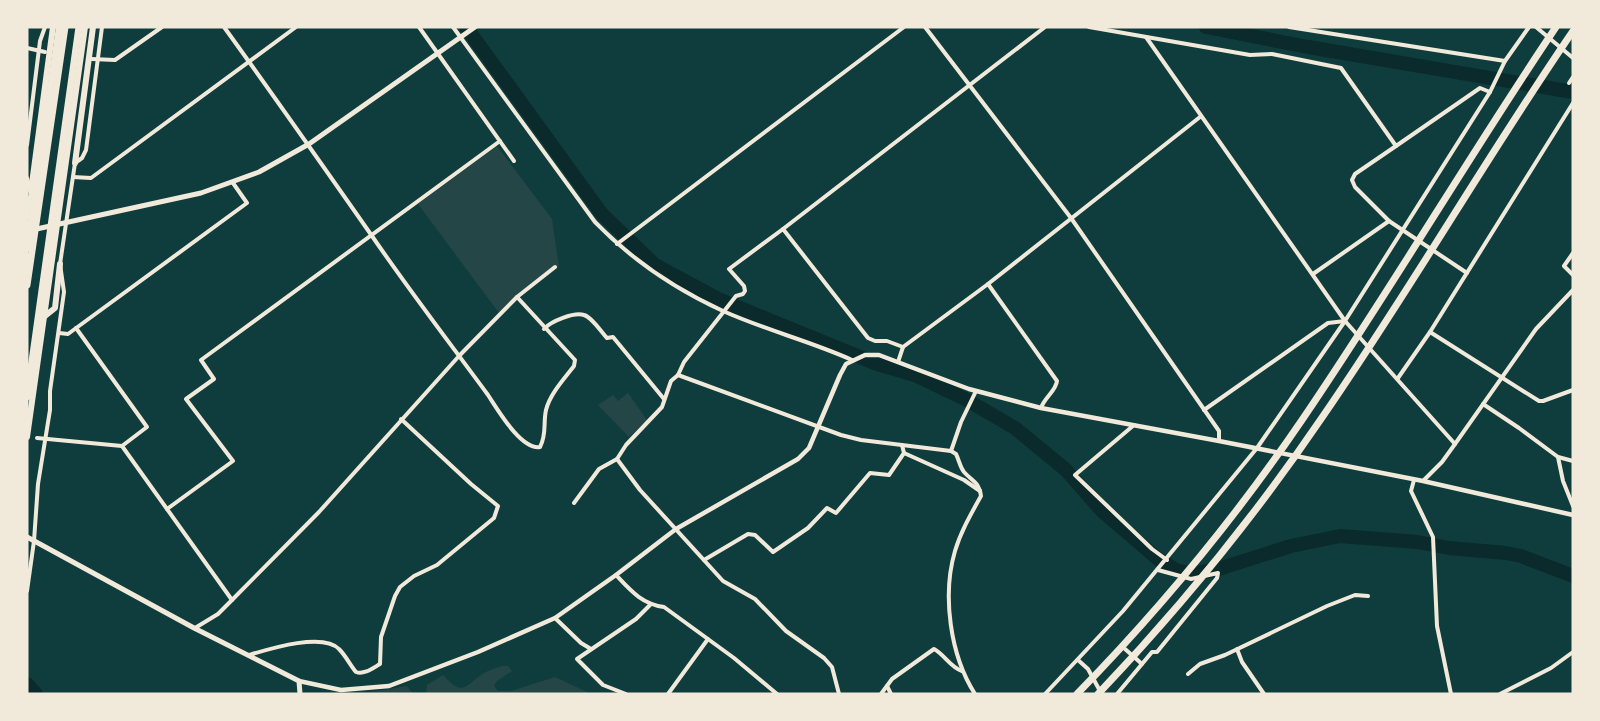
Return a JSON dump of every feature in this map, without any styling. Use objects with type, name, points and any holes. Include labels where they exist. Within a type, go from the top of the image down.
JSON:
[{"type":"highway","points":[[31,191],[53,27]]},
{"type":"highway","points":[[27,249],[59,27]]},
{"type":"highway","points":[[27,285],[64,27]]},
{"type":"highway","points":[[27,397],[80,27]]},
{"type":"highway","points":[[27,437],[85,27]]},
{"type":"highway","points":[[75,163],[93,27]]},
{"type":"highway","points":[[1077,694],[1173,587],[1240,504],[1301,421],[1556,27]]},
{"type":"highway","points":[[1100,694],[1193,586],[1321,420],[1504,133],[1573,30]]},
{"type":"highway","points":[[45,313],[54,308],[60,264]]},
{"type":"main road","points":[[27,231],[180,199],[233,183],[259,172],[309,144],[474,28]]},
{"type":"main road","points":[[27,537],[194,628],[299,681],[300,694]]},
{"type":"street","points":[[27,144],[39,51],[45,27]]},
{"type":"street","points":[[27,591],[34,541],[38,484],[64,292],[60,264],[75,163],[82,158],[86,150],[95,59],[102,27]]},
{"type":"street","points":[[95,59],[116,60],[162,27]]},
{"type":"street","points":[[224,27],[459,356],[525,443],[533,448],[540,447],[545,438],[546,411],[574,366],[575,360],[517,297]]},
{"type":"street","points":[[73,177],[91,178],[296,27]]},
{"type":"street","points":[[419,27],[514,161]]},
{"type":"street","points":[[453,27],[462,36],[595,222],[617,244],[677,286],[724,311],[854,359]]},
{"type":"street","points":[[617,244],[904,27]]},
{"type":"street","points":[[925,27],[1071,218],[1204,410],[1218,431],[1220,441]]},
{"type":"street","points":[[574,503],[599,470],[617,459],[626,445],[662,407],[671,381],[678,375],[684,362],[736,296],[745,291],[744,286],[729,269],[1045,27]]},
{"type":"street","points":[[1089,27],[1251,55],[1272,54],[1341,68],[1396,146]]},
{"type":"street","points":[[1289,27],[1505,61]]},
{"type":"street","points":[[1045,694],[1167,560],[1257,448],[1346,321],[1490,92],[1505,61],[1529,27]]},
{"type":"street","points":[[1536,27],[1573,58]]},
{"type":"street","points":[[1146,37],[1200,117],[1346,321],[1455,444]]},
{"type":"street","points":[[27,48],[45,52]]},
{"type":"street","points":[[1569,83],[1573,77]]},
{"type":"street","points":[[1467,273],[1389,221],[1355,187],[1352,180],[1355,174],[1480,88],[1490,92]]},
{"type":"street","points":[[1398,378],[1430,332],[1573,103]]},
{"type":"street","points":[[897,362],[903,347],[988,284],[1200,117]]},
{"type":"street","points":[[167,509],[233,461],[186,399],[214,379],[201,360],[500,141]]},
{"type":"street","points":[[27,178],[31,191],[27,218]]},
{"type":"street","points":[[59,333],[68,334],[247,203],[233,183]]},
{"type":"street","points":[[1313,274],[1389,221]]},
{"type":"street","points":[[783,229],[867,338],[875,341],[887,340],[903,347]]},
{"type":"street","points":[[1573,253],[1564,266],[1573,275]]},
{"type":"street","points":[[194,628],[218,614],[232,600],[319,512],[459,356],[517,297],[555,267]]},
{"type":"street","points":[[988,284],[1057,381],[1041,408]]},
{"type":"street","points":[[1423,481],[1442,462],[1536,329],[1573,290]]},
{"type":"street","points":[[544,328],[560,319],[582,314],[587,316],[607,338],[613,337],[664,399]]},
{"type":"street","points":[[1204,410],[1328,323],[1346,321]]},
{"type":"street","points":[[37,438],[122,446],[147,427],[76,328]]},
{"type":"street","points":[[1430,332],[1539,401],[1573,390]]},
{"type":"street","points":[[299,681],[341,690],[389,686],[478,652],[555,618],[676,529],[798,459],[809,448],[846,364],[865,355],[879,355],[976,391],[1041,408],[1423,481],[1573,515]]},
{"type":"street","points":[[678,375],[819,427],[861,440],[951,451],[956,454],[962,469],[976,482],[981,492],[954,553],[950,582],[950,610],[954,638],[963,671],[975,694]]},
{"type":"street","points":[[951,451],[961,422],[976,391]]},
{"type":"street","points":[[1483,404],[1558,457],[1573,461]]},
{"type":"street","points":[[248,655],[320,641],[338,647],[356,672],[370,670],[380,664],[381,637],[400,587],[414,576],[437,565],[494,518],[498,506],[401,419]]},
{"type":"street","points":[[1134,425],[1075,475],[1152,549],[1167,560]]},
{"type":"street","points":[[705,560],[748,534],[754,535],[772,552],[808,528],[826,508],[836,513],[870,473],[889,475],[904,453],[902,445]]},
{"type":"street","points":[[122,446],[232,600]]},
{"type":"street","points":[[904,453],[964,480],[981,492]]},
{"type":"street","points":[[1558,457],[1563,481],[1573,506]]},
{"type":"street","points":[[617,459],[640,490],[723,581],[755,599],[786,631],[824,658],[832,667],[839,694]]},
{"type":"street","points":[[1414,480],[1411,491],[1433,537],[1437,626],[1451,694]]},
{"type":"street","points":[[1117,694],[1152,652],[1157,652],[1217,578],[1218,573],[1191,579],[1158,570]]},
{"type":"street","points":[[616,575],[632,592],[650,605],[664,607],[777,694]]},
{"type":"street","points":[[1188,674],[1200,664],[1336,602],[1355,595],[1368,596]]},
{"type":"street","points":[[626,694],[603,685],[577,659],[636,619],[650,605]]},
{"type":"street","points":[[555,618],[591,650]]},
{"type":"street","points":[[668,694],[708,639]]},
{"type":"street","points":[[881,694],[892,679],[934,649],[943,654],[954,668],[963,671]]},
{"type":"street","points":[[1125,649],[1142,664]]},
{"type":"street","points":[[1237,649],[1242,662],[1264,694]]},
{"type":"street","points":[[1500,694],[1551,668],[1573,652]]},
{"type":"street","points":[[1078,660],[1088,669],[1100,694]]},
{"type":"street","points":[[887,686],[891,694]]},
{"type":"shaded area","points":[[497,146],[552,219],[559,267],[499,313],[418,204]]},
{"type":"shaded area","points":[[628,393],[647,420],[629,437],[598,405],[613,395],[618,401]]},
{"type":"shaded area","points":[[508,666],[512,671],[497,681],[494,686],[498,691],[511,691],[555,677],[591,694],[426,694],[427,685],[443,675],[455,686],[463,688],[484,673]]},
{"type":"shaded area","points":[[407,686],[413,694],[359,694]]},
{"type":"waterway","points":[[466,27],[602,214],[655,265],[718,299],[877,364],[915,375],[967,400],[1015,428],[1066,470],[1102,511],[1158,559],[1176,570],[1190,574],[1215,570],[1291,546],[1340,536],[1418,542],[1449,548],[1506,553],[1521,556],[1573,576]]},
{"type":"waterway","points":[[1206,27],[1308,47],[1573,92]]},
{"type":"waterway","points":[[27,684],[36,694]]}]
